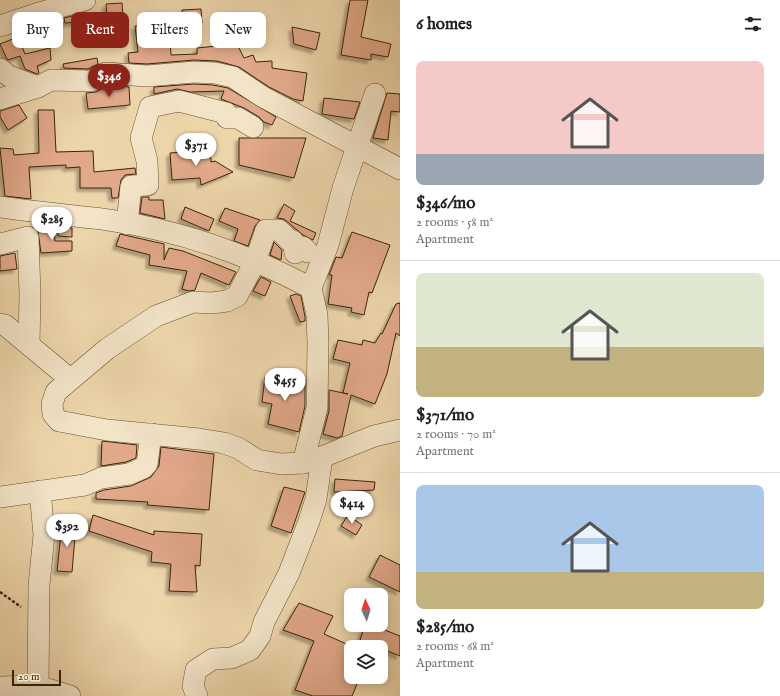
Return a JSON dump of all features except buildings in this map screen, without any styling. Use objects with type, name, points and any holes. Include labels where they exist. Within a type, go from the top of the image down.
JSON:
[{"type":"street","points":[[0,26],[85,0]]},
{"type":"street","points":[[0,69],[9,76],[38,87]]},
{"type":"street","points":[[0,99],[38,87],[51,80],[91,81],[106,73],[147,76],[194,72],[215,73],[233,77],[263,97],[400,169]]},
{"type":"street","points":[[197,696],[193,686],[196,670],[213,659],[232,658],[250,650],[260,636],[264,622],[289,573],[316,499],[312,460],[317,408],[318,344],[317,315],[312,288],[328,245],[343,188],[358,148],[360,133],[375,94]]},
{"type":"street","points":[[127,224],[131,186],[148,185],[146,161],[141,138],[150,107],[179,101],[226,113],[227,118],[238,118],[253,128]]},
{"type":"street","points":[[0,207],[127,224],[184,237],[284,273],[312,288]]},
{"type":"street","points":[[308,252],[303,247],[295,253],[293,241],[290,241],[279,230],[266,230],[255,262],[237,296],[227,301],[212,303],[193,302],[156,316],[124,336],[56,392],[52,404],[54,414],[59,421],[107,430],[199,438],[224,443],[238,448],[257,460],[281,464],[312,460],[374,436],[400,430]]},
{"type":"street","points":[[0,244],[28,237],[30,294],[29,345]]},
{"type":"street","points":[[2,322],[70,379]]},
{"type":"street","points":[[0,497],[85,484],[101,478],[130,474],[143,468],[147,464],[151,434]]},
{"type":"street","points":[[38,686],[38,585],[44,535],[40,491]]},
{"type":"street","points":[[0,687],[38,686],[70,696]]}]
